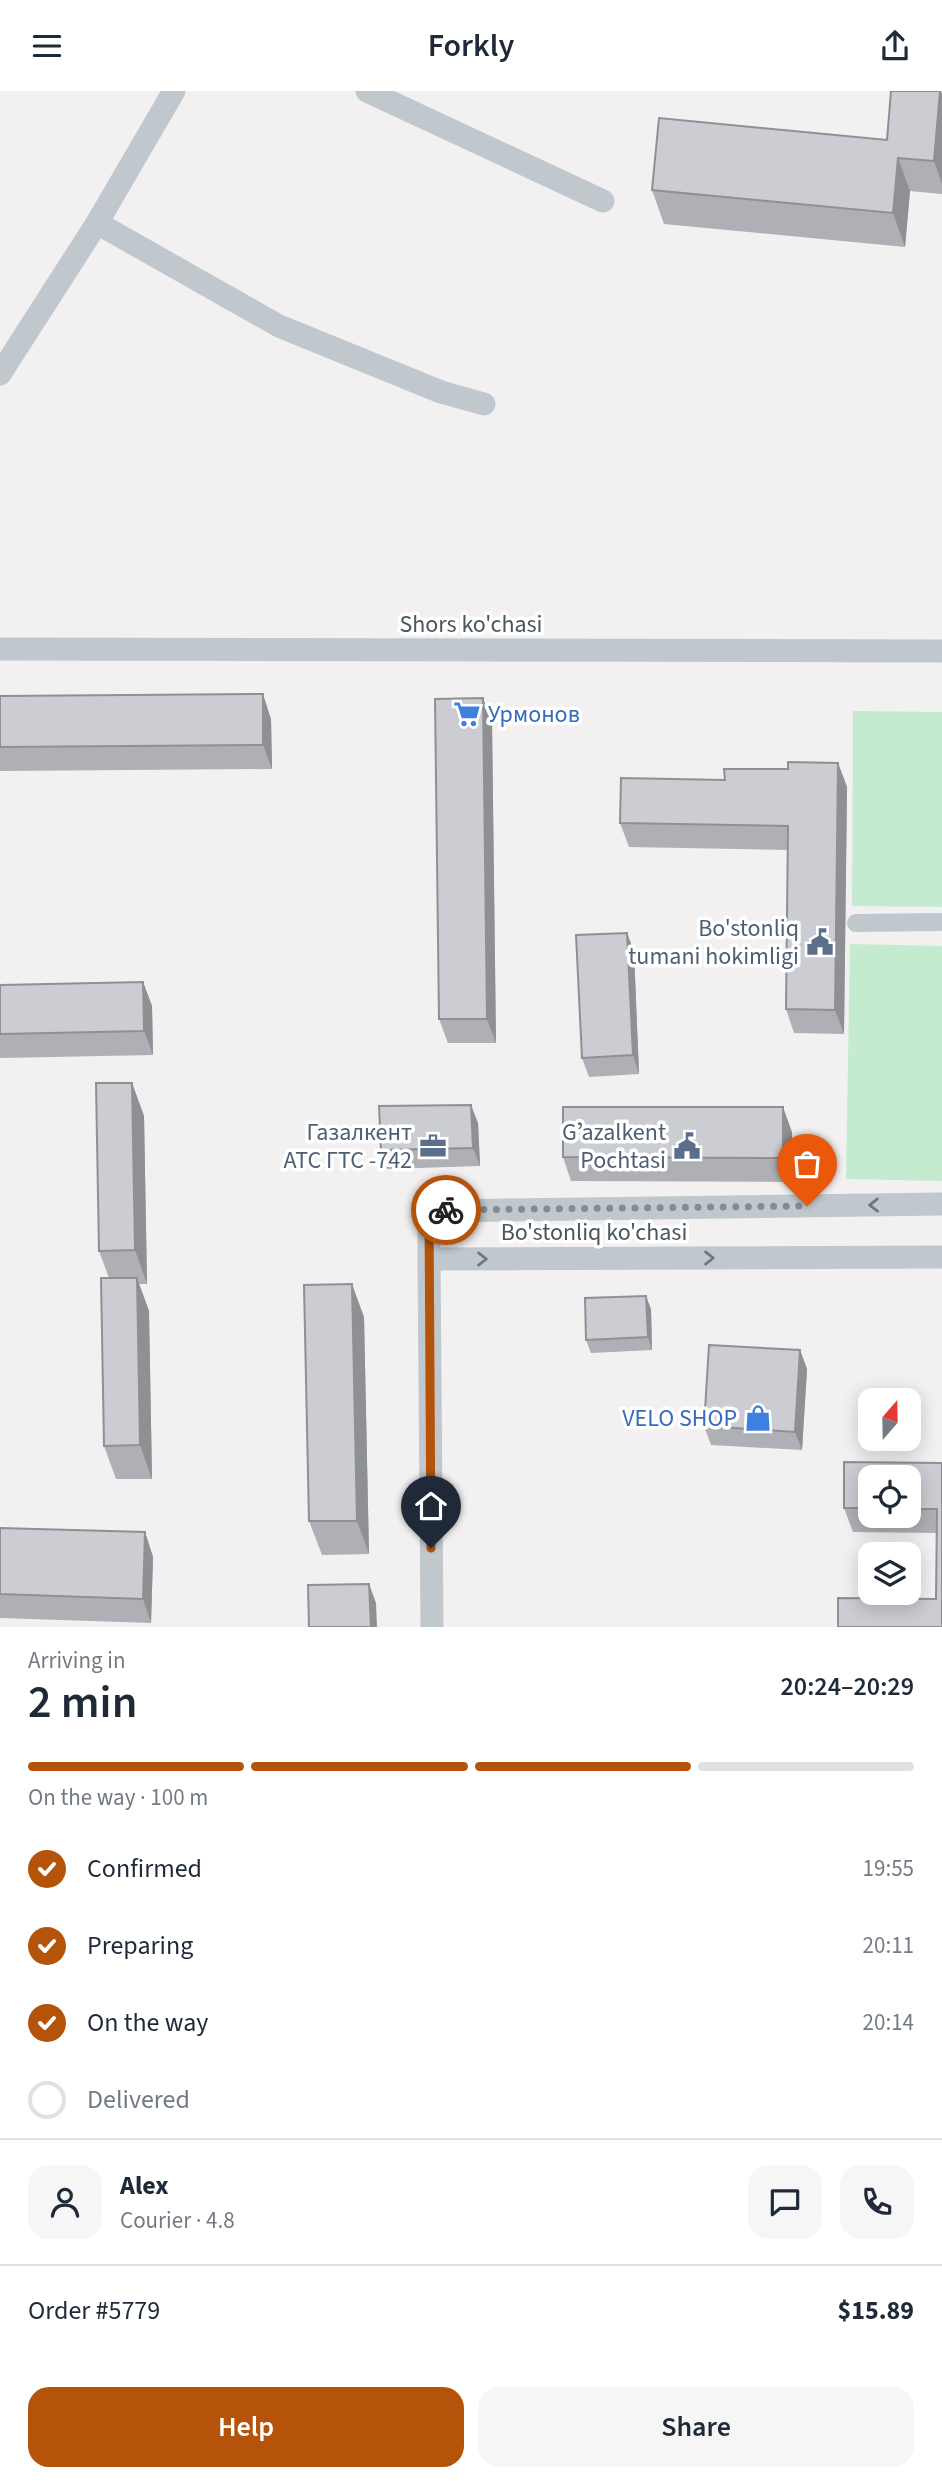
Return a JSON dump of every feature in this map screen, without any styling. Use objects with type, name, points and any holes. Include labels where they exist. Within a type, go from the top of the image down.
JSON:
[{"type":"street","points":[[0,373],[97,223],[174,91]]},
{"type":"street","points":[[367,91],[603,201]]},
{"type":"street","points":[[97,223],[279,326],[441,392],[484,404]]},
{"type":"street","name":"Shors ko'chasi","points":[[0,649],[942,651]]},
{"type":"street","points":[[856,923],[942,922]]},
{"type":"street","name":"Bo'stonliq ko'chasi","points":[[942,1204],[429,1211],[429,1259],[942,1257]]},
{"type":"street","points":[[429,1259],[432,1627]]},
{"type":"green space","points":[[853,711],[942,712],[942,907],[852,906]]},
{"type":"green space","points":[[850,944],[942,946],[942,1181],[846,1179]]},
{"type":"building","points":[[891,91],[940,91],[934,161],[898,158],[893,213],[652,190],[659,118],[887,140]]},
{"type":"building","points":[[263,694],[263,745],[0,747],[0,696]]},
{"type":"building","points":[[483,698],[487,1019],[439,1019],[435,699]]},
{"type":"building","name":"Bo'stonliq tumani hokimligi","points":[[788,762],[838,763],[835,1010],[786,1009],[788,826],[620,823],[621,778],[725,780],[724,769],[788,769]]},
{"type":"building","points":[[627,933],[633,1055],[582,1058],[576,935]]},
{"type":"building","points":[[143,982],[144,1031],[0,1034],[0,985]]},
{"type":"building","points":[[96,1083],[132,1083],[135,1250],[99,1251]]},
{"type":"building","points":[[471,1105],[473,1148],[381,1150],[379,1106]]},
{"type":"building","points":[[563,1107],[783,1107],[783,1158],[563,1157]]},
{"type":"building","points":[[101,1278],[137,1278],[140,1445],[104,1446]]},
{"type":"building","points":[[352,1284],[357,1521],[309,1521],[304,1285]]},
{"type":"building","points":[[646,1296],[648,1337],[586,1340],[585,1298]]},
{"type":"building","name":"VELO SHOP","points":[[709,1345],[800,1350],[795,1432],[704,1426]]},
{"type":"building","points":[[844,1462],[942,1463],[942,1627],[838,1627],[838,1598],[858,1598],[858,1605],[921,1605],[921,1599],[936,1599],[937,1509],[921,1509],[921,1465],[858,1465],[858,1508],[844,1508]]},
{"type":"building","points":[[0,1528],[145,1532],[143,1599],[0,1594]]},
{"type":"building","points":[[369,1584],[371,1627],[309,1627],[308,1585]]},
{"type":"way so far","points":[[446,1210],[807,1206]]},
{"type":"place","name":"Урмонов","points":[[467,714]]},
{"type":"place","name":"Bo'stonliq tumani hokimligi","points":[[820,942]]},
{"type":"place","name":"Газалкент АТС ГТС -742","points":[[433,1146]]},
{"type":"place","name":"Gʼazalkent Pochtasi","points":[[687,1146]]},
{"type":"place","name":"VELO SHOP","points":[[758,1418]]},
{"type":"route","points":[[431,1548],[429,1211],[446,1210]]}]
